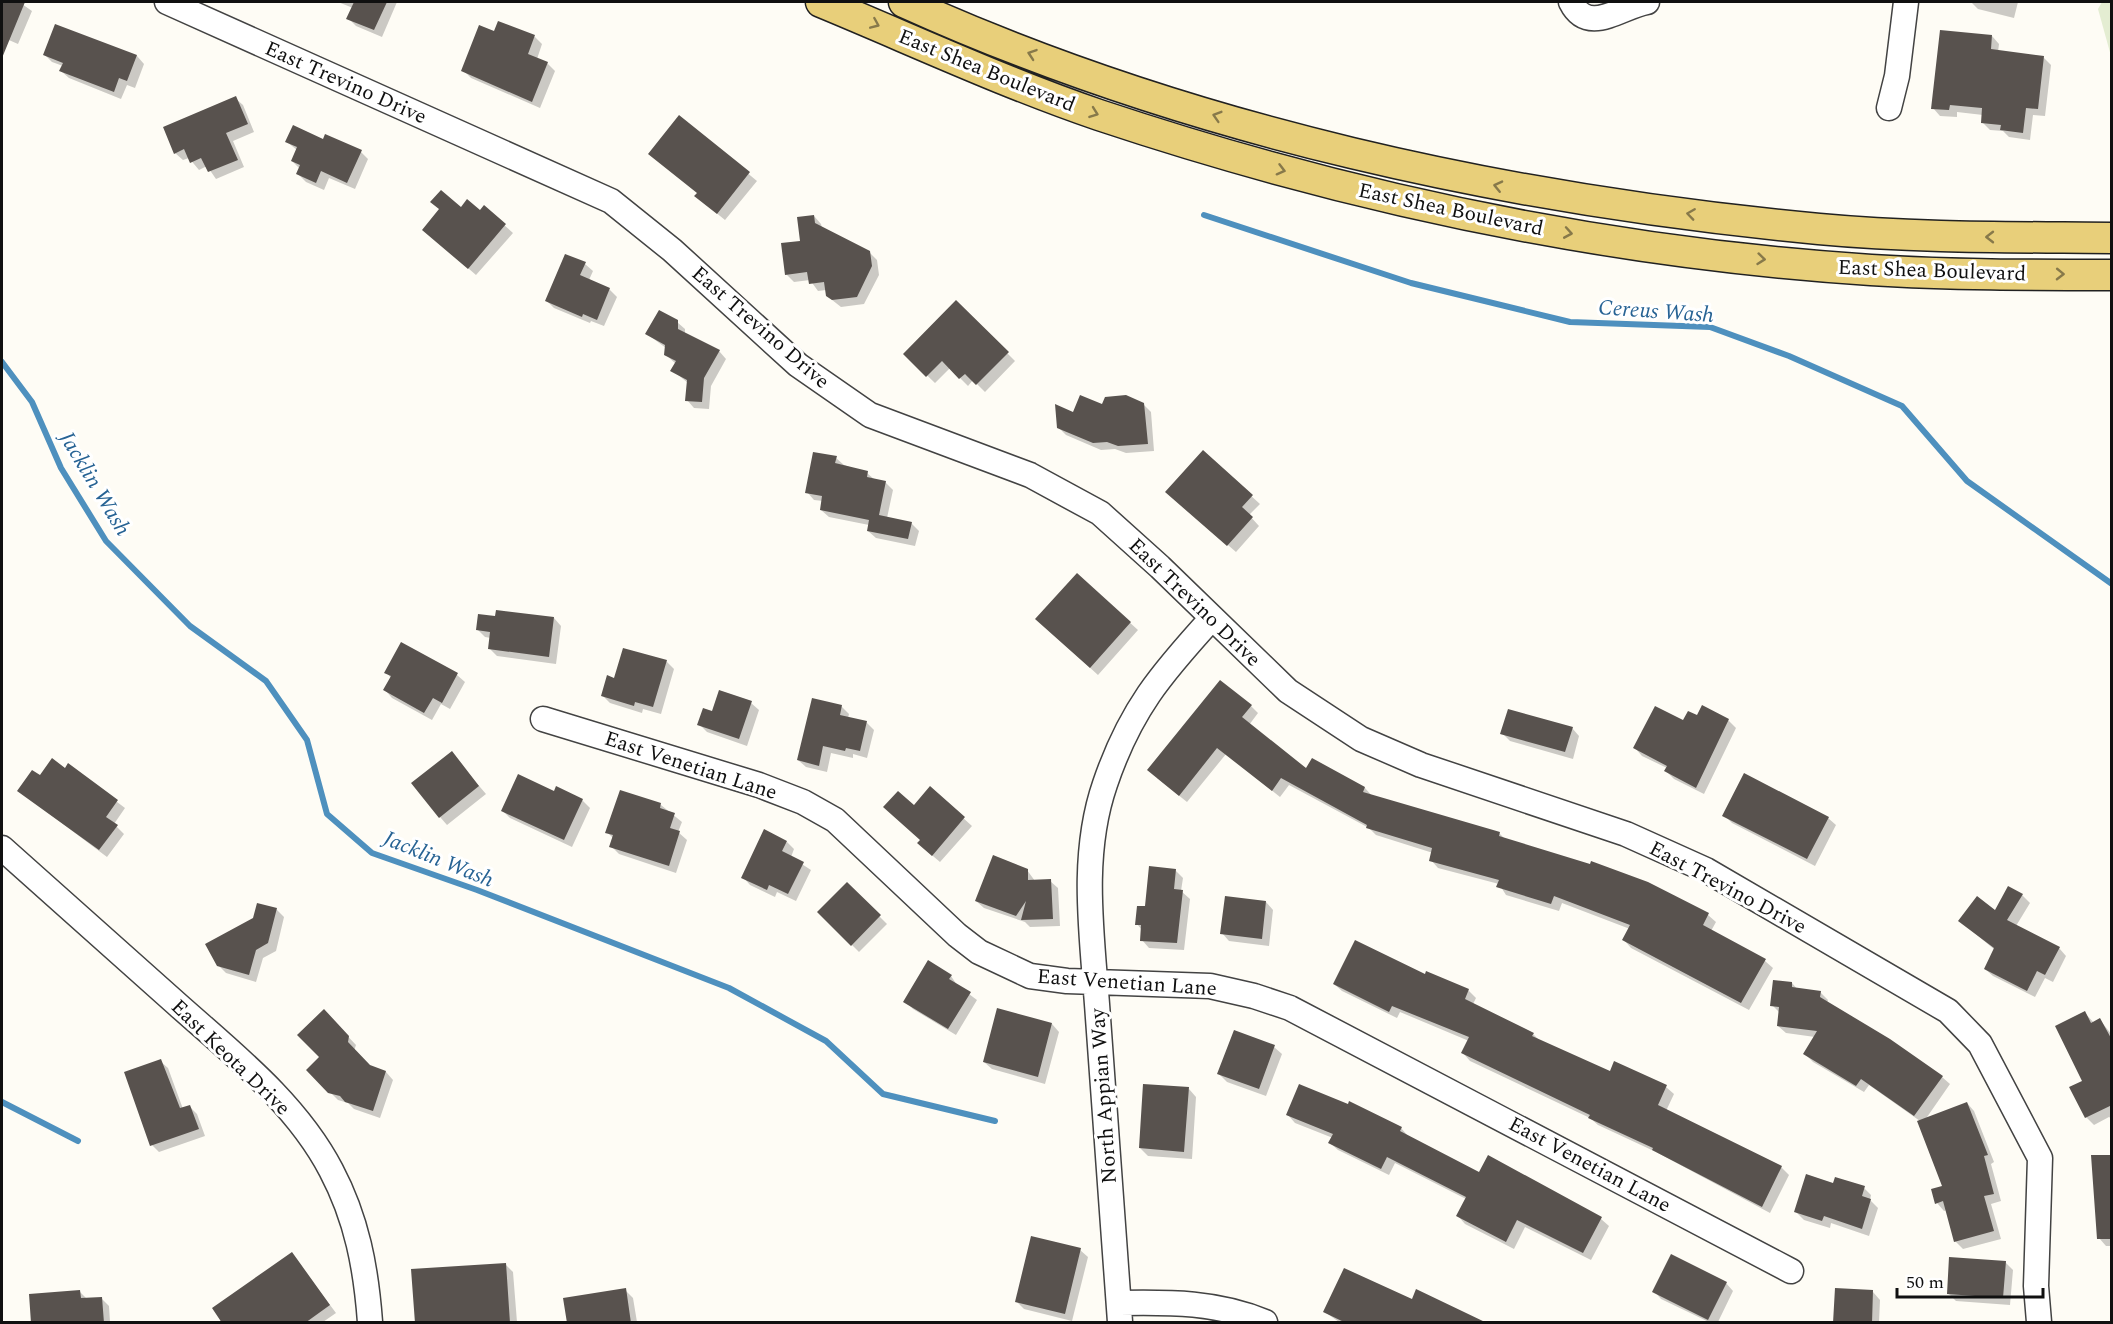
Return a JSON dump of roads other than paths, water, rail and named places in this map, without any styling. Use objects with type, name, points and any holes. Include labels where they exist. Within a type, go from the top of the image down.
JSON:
[{"type":"main road","name":"East Shea Boulevard","points":[[821,2],[1096,114],[1232,157],[1346,187],[1476,217],[1626,243],[1872,270],[2112,275]]},
{"type":"main road","name":"East Shea Boulevard","points":[[904,2],[990,39],[1152,96],[1256,128],[1513,189],[1721,218],[1821,229],[1958,237],[2112,238]]},
{"type":"main road","points":[[1346,187],[1355,153]]},
{"type":"street","name":"East Trevino Drive","points":[[167,2],[611,201],[672,250],[798,365],[870,415],[1030,475],[1100,513],[1288,691],[1361,739],[1421,765],[1626,834],[1696,866],[1948,1011],[1980,1044],[2040,1158],[2036,1274],[2039,1323]]},
{"type":"street","points":[[1571,2],[1578,14],[1588,18],[1604,18],[1647,2]]},
{"type":"street","points":[[1889,108],[1897,76],[1906,2]]},
{"type":"street","name":"North Appian Way","points":[[1119,1313],[1094,982],[1089,886],[1092,840],[1104,785],[1123,735],[1142,700],[1165,670],[1212,618]]},
{"type":"street","name":"East Venetian Lane","points":[[543,719],[759,786],[803,802],[835,820],[957,935],[979,952],[1030,976],[1094,982],[1210,986],[1254,996],[1290,1008],[1791,1271]]},
{"type":"street","name":"East Keota Drive","points":[[2,848],[254,1072],[302,1125],[331,1169],[351,1213],[362,1250],[370,1323]]},
{"type":"street","points":[[1119,1313],[1216,1306],[1240,1312],[1265,1323]]},
{"type":"waterway","name":"Cereus Wash","points":[[1204,215],[1411,283],[1570,322],[1710,327],[1789,356],[1902,406],[1967,481],[2112,584]]},
{"type":"waterway","name":"Jacklin Wash","points":[[2,362],[32,402],[61,468],[106,541],[190,626],[266,681],[307,740],[327,814],[372,853],[477,890],[729,988],[826,1041],[883,1094],[995,1121]]},
{"type":"waterway","points":[[2,1102],[78,1141]]}]
